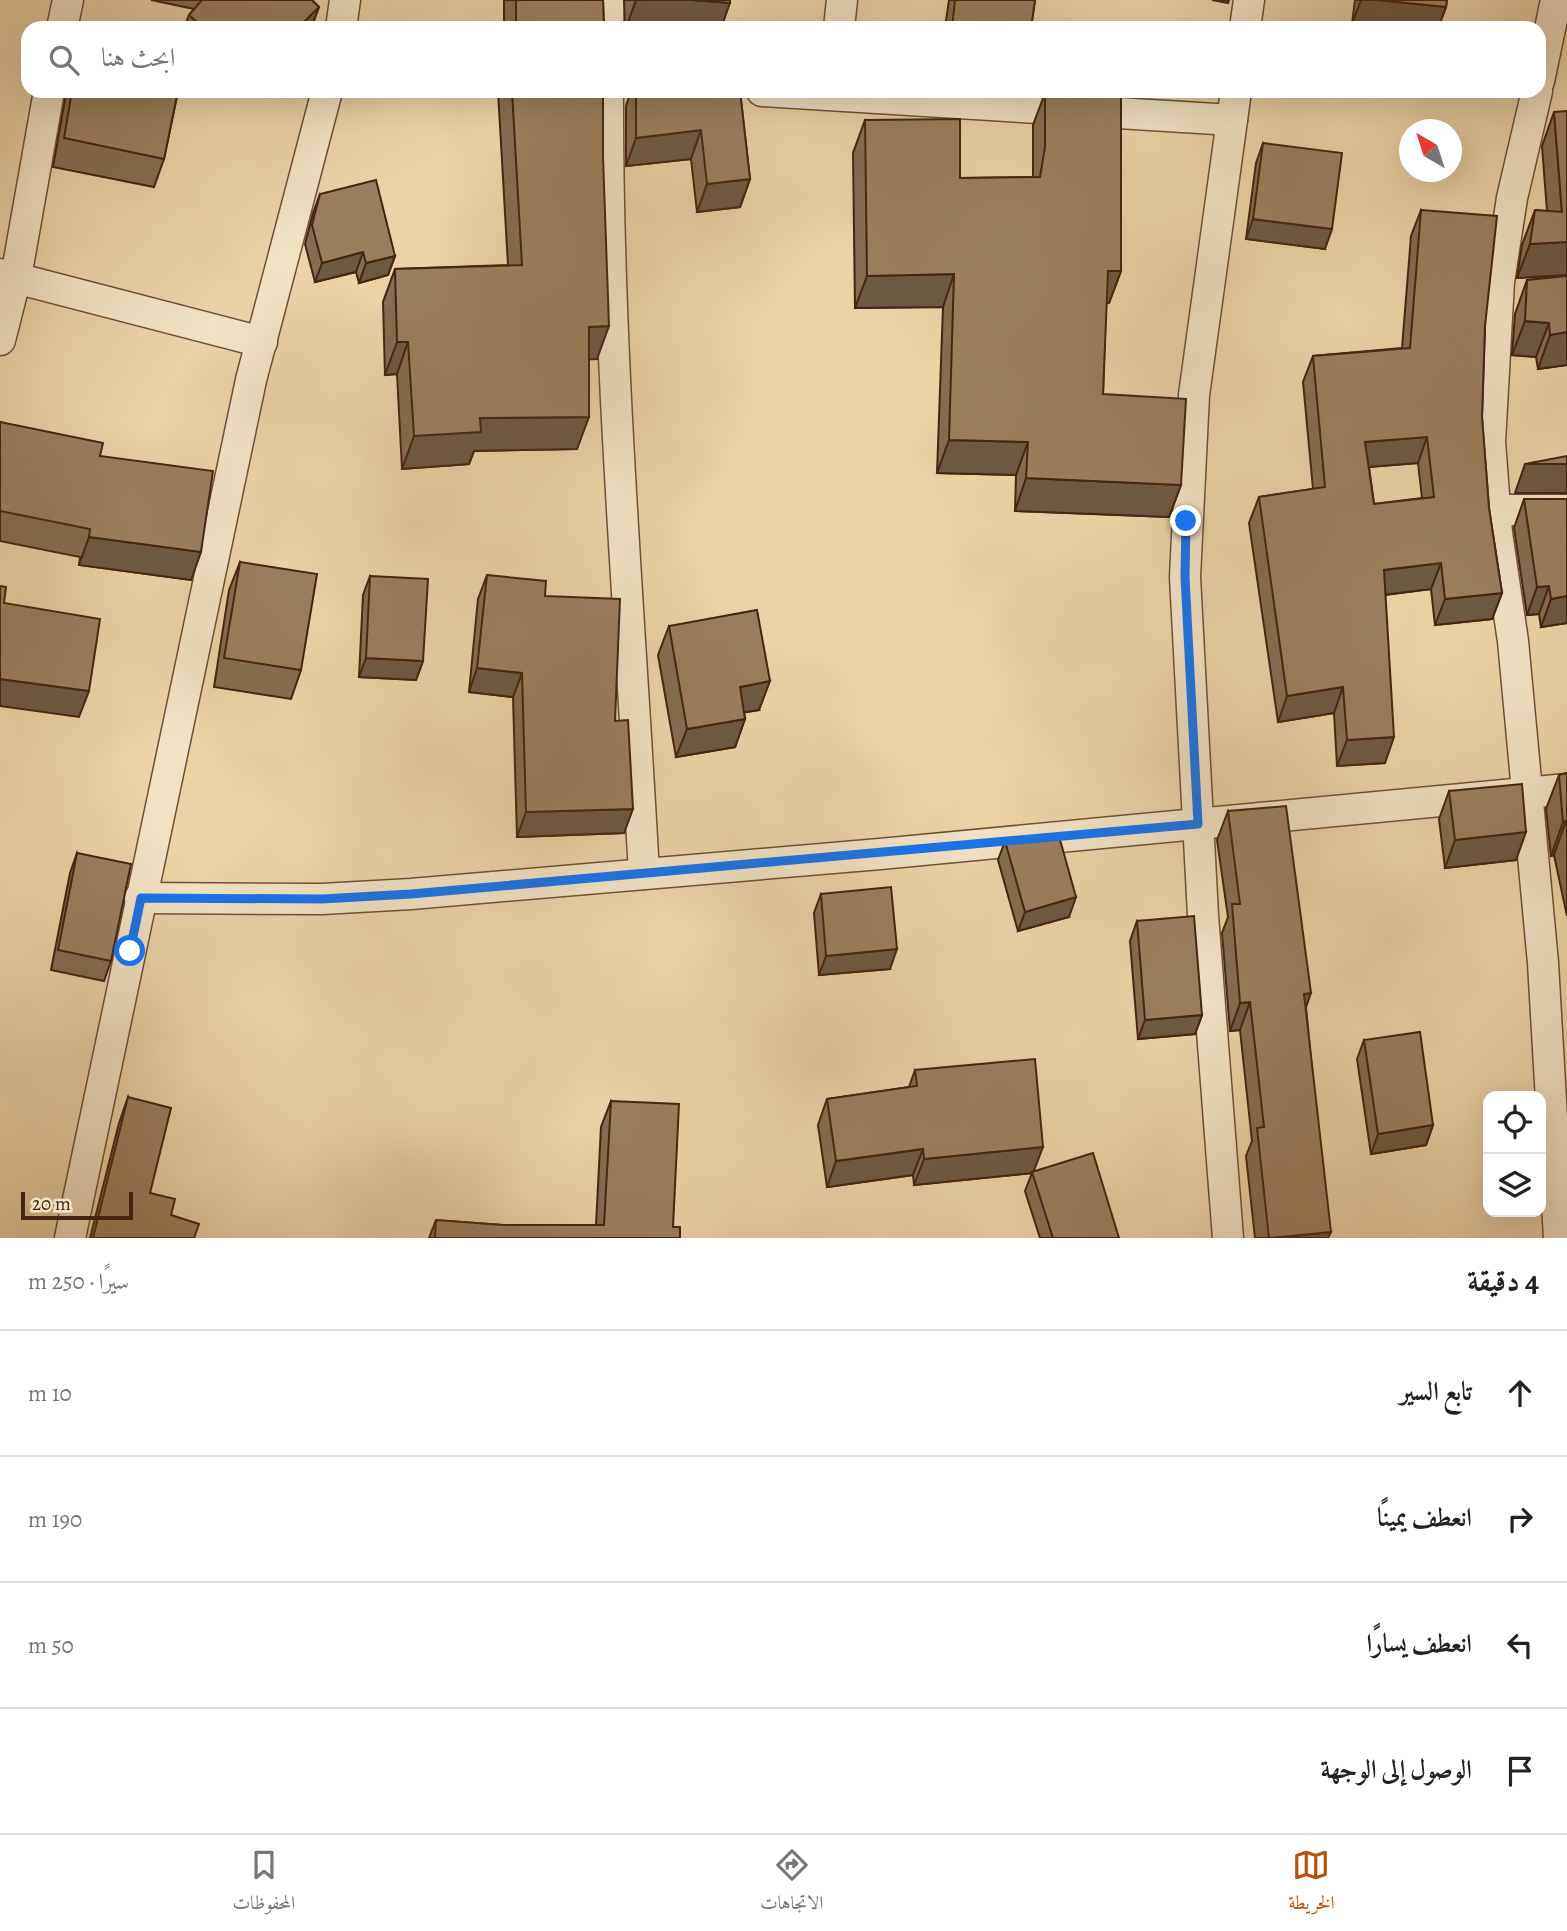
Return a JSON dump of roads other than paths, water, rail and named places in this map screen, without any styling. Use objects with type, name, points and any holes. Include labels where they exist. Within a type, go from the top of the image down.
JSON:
[{"type":"street","points":[[64,21],[68,0]]},
{"type":"street","points":[[342,21],[345,0]]},
{"type":"street","points":[[608,21],[609,0]]},
{"type":"street","points":[[840,21],[842,0]]},
{"type":"street","points":[[1246,21],[1249,0]]},
{"type":"street","points":[[1546,48],[1556,0]]},
{"type":"street","points":[[0,340],[8,275],[47,98]]},
{"type":"street","points":[[70,1238],[184,687],[262,342],[325,98]]},
{"type":"street","points":[[608,98],[607,180],[616,438],[644,874]]},
{"type":"street","points":[[906,98],[1232,120]]},
{"type":"street","points":[[1228,1238],[1198,824],[1185,577],[1194,395],[1235,98]]},
{"type":"street","points":[[1535,98],[1512,198],[1512,297],[1490,442],[1495,510],[1513,641],[1527,792],[1558,1051],[1559,1238]]},
{"type":"street","points":[[8,275],[262,342]]},
{"type":"street","points":[[1495,510],[1567,510]]},
{"type":"street","points":[[141,898],[322,899],[644,874],[1567,789]]}]
